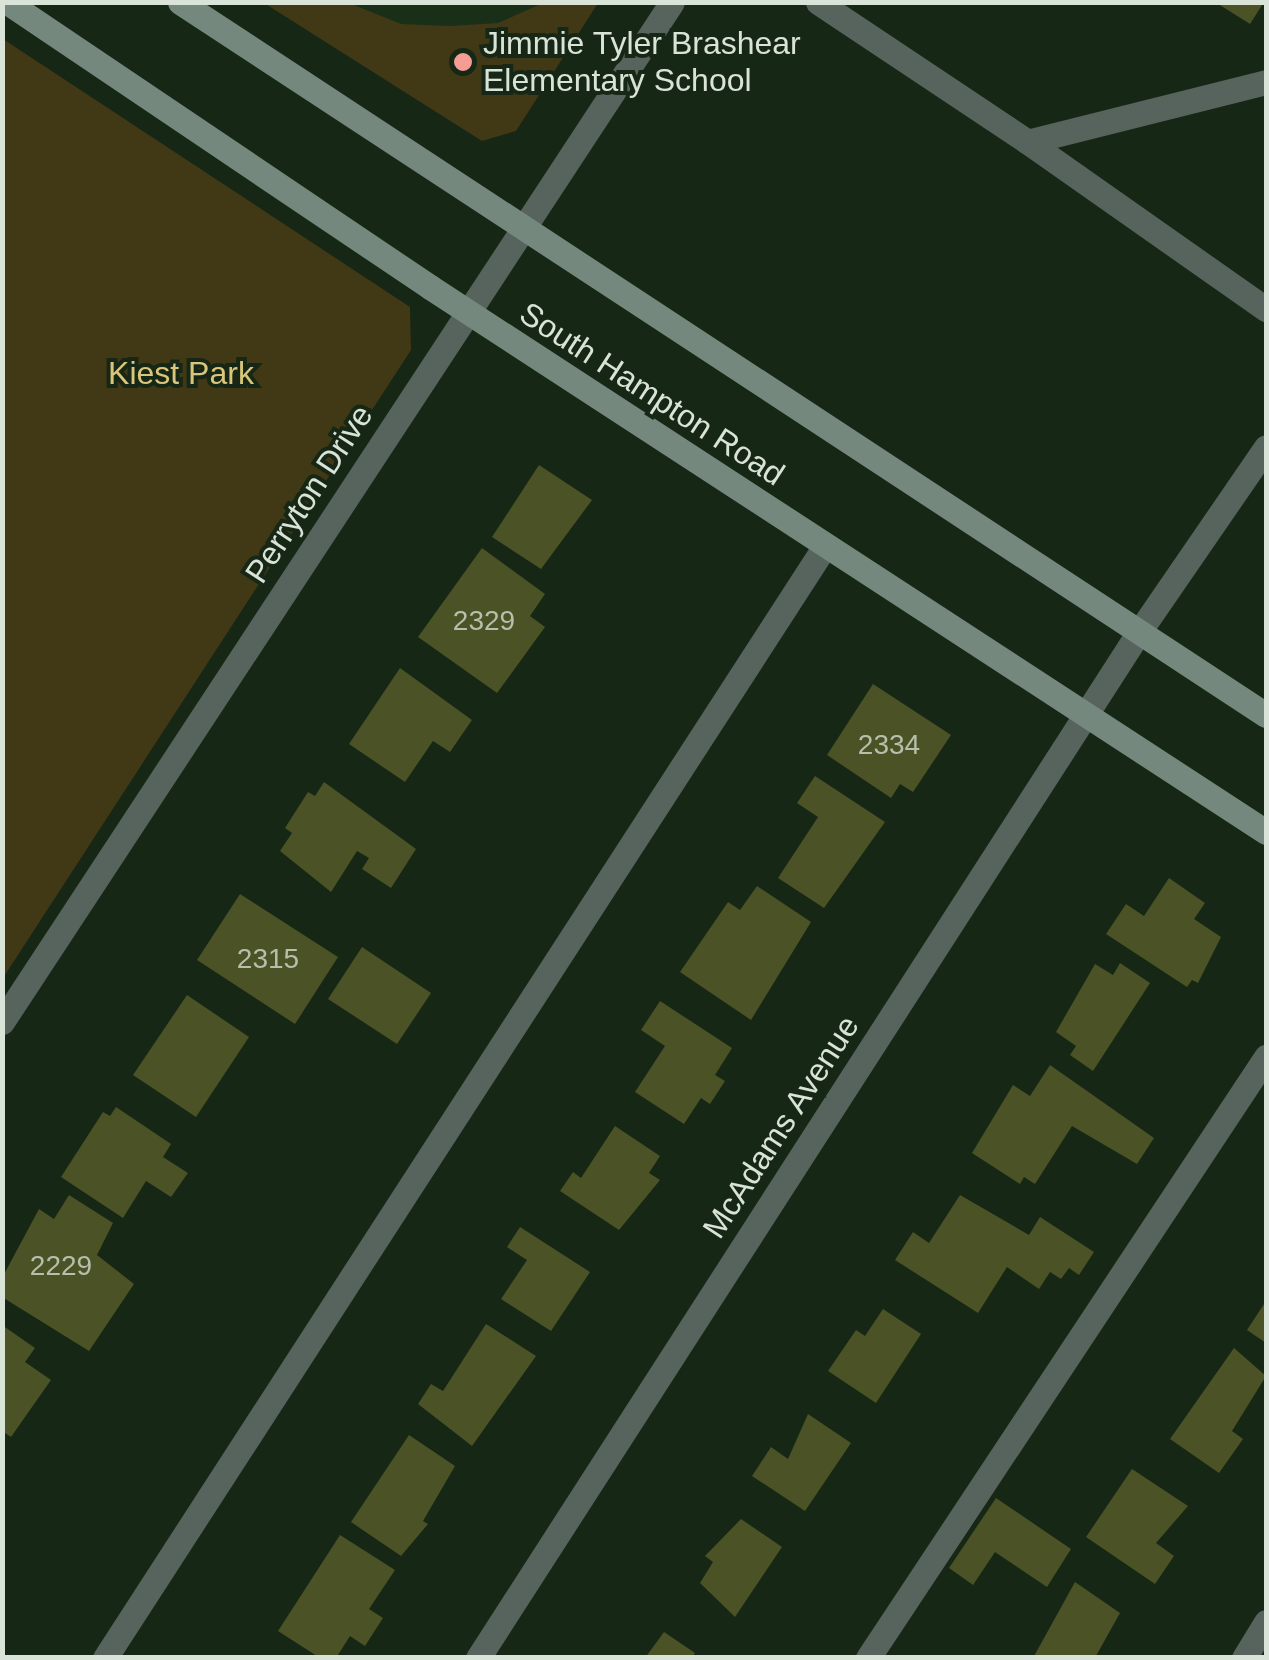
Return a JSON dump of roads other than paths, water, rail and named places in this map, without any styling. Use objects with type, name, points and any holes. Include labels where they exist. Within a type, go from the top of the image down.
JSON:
[{"type":"main road","name":"South Hampton Road","points":[[6,2],[468,312],[1266,832]]},
{"type":"main road","name":"South Hampton Road","points":[[193,6],[520,231],[1266,715]]},
{"type":"street","name":"Perryton Drive","points":[[2,1022],[672,2]]},
{"type":"street","points":[[818,2],[1028,142],[1266,309]]},
{"type":"street","points":[[1028,142],[1266,82]]},
{"type":"street","name":"McAdams Avenue","points":[[478,1658],[1084,716],[1266,454]]},
{"type":"street","points":[[105,1658],[825,546]]},
{"type":"street","points":[[868,1658],[1266,1058]]},
{"type":"street","points":[[1244,1658],[1266,1622]]},
{"type":"place","name":"Jimmie Tyler Brashear Elementary School","points":[[463,62]]},
{"type":"park label","name":"Kiest Park","points":[[181,373]]}]
